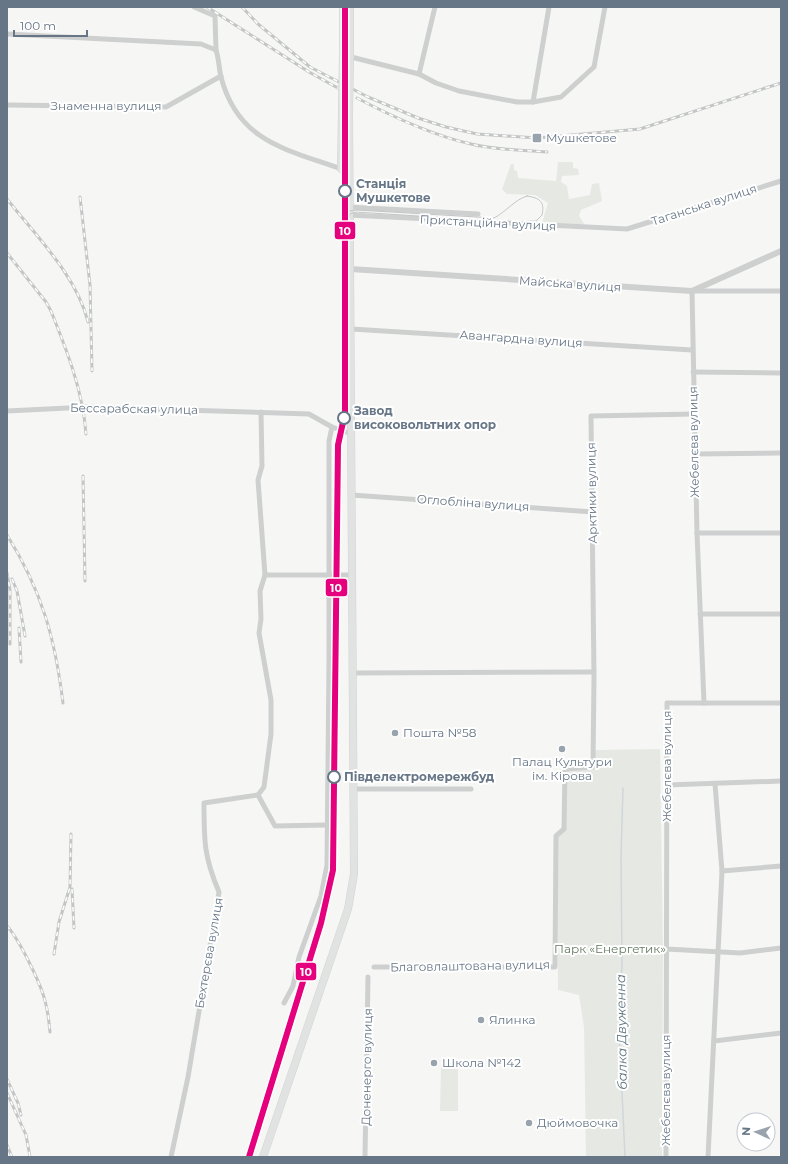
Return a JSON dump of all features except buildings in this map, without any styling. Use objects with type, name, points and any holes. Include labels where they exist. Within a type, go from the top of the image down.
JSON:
[{"type":"main road","points":[[343,7],[346,56]]},
{"type":"main road","points":[[349,173],[341,169],[345,112],[346,56],[350,7]]},
{"type":"main road","points":[[263,1157],[348,909],[354,874],[354,673],[350,216],[345,112]]},
{"type":"street","points":[[194,7],[215,16],[216,50],[221,76],[236,112],[250,130],[269,142],[341,169]]},
{"type":"street","points":[[420,74],[435,7]]},
{"type":"street","points":[[532,102],[549,7]]},
{"type":"street","points":[[346,56],[420,74],[436,83],[459,91],[517,102],[532,102],[561,97],[594,67],[605,7]]},
{"type":"street","points":[[7,34],[201,44],[216,50]]},
{"type":"street","name":"Знаменна вулиця","points":[[7,105],[166,107],[221,76]]},
{"type":"street","name":"Таганська вулиця","points":[[627,229],[781,181]]},
{"type":"street","name":"Пристанційна вулиця","points":[[349,207],[478,214]]},
{"type":"street","name":"Пристанційна вулиця","points":[[350,216],[627,229]]},
{"type":"street","name":"Майська вулиця","points":[[350,269],[692,291],[781,251]]},
{"type":"street","points":[[692,291],[781,291]]},
{"type":"street","name":"Жебелєва вулиця","points":[[666,1157],[667,703],[704,704],[697,533],[692,350],[692,291]]},
{"type":"street","name":"Авангардна вулиця","points":[[351,329],[692,350]]},
{"type":"street","points":[[693,372],[781,373]]},
{"type":"street","name":"Бессарабская улица","points":[[7,411],[88,407],[309,414],[332,427],[352,434]]},
{"type":"street","points":[[261,412],[262,466],[258,480],[265,575],[260,592],[260,633],[271,700],[271,734],[264,787],[258,795],[268,810],[275,826],[326,825]]},
{"type":"street","name":"Арктики вулиця","points":[[593,767],[594,672],[591,416],[694,414]]},
{"type":"street","points":[[284,1003],[292,986],[299,957],[324,884],[327,865],[326,825],[329,742],[328,441],[332,427]]},
{"type":"street","points":[[695,454],[781,453]]},
{"type":"street","name":"Оглобліна вулиця","points":[[352,495],[593,512]]},
{"type":"street","points":[[697,533],[781,533]]},
{"type":"street","points":[[265,575],[353,575]]},
{"type":"street","points":[[700,614],[781,614]]},
{"type":"street","points":[[354,673],[594,672]]},
{"type":"street","points":[[704,704],[781,703]]},
{"type":"street","name":"Благовлаштована вулиця","points":[[374,967],[555,967],[556,836],[564,829],[565,770],[593,767]]},
{"type":"street","points":[[667,785],[781,781]]},
{"type":"street","points":[[708,1157],[722,871],[716,784]]},
{"type":"street","points":[[354,789],[471,789]]},
{"type":"street","name":"Бехтерєва вулиця","points":[[171,1157],[188,1077],[220,892],[209,869],[204,843],[204,803],[258,795]]},
{"type":"street","points":[[722,871],[781,866]]},
{"type":"street","points":[[666,949],[740,953],[781,948]]},
{"type":"street","name":"Доненерго вулиця","points":[[365,1157],[368,977]]},
{"type":"street","points":[[714,1040],[781,1033]]},
{"type":"green space","points":[[558,162],[573,162],[573,168],[578,169],[579,175],[562,176],[561,182],[567,186],[569,199],[590,195],[592,184],[599,183],[602,201],[581,210],[579,216],[585,225],[547,228],[542,223],[548,203],[535,195],[507,194],[502,189],[511,164],[514,164],[514,170],[517,171],[518,178],[556,181]]},
{"type":"green space","name":"Парк «Енергетик»","points":[[660,749],[663,949],[662,1157],[586,1157],[584,1027],[579,995],[558,990],[557,837],[565,829],[567,771],[594,768],[595,750]]},
{"type":"green space","points":[[441,1065],[458,1066],[458,1111],[440,1111]]},
{"type":"waterway","name":"балка Двуженна","points":[[623,788],[621,856],[622,964],[619,1028],[625,1157]]},
{"type":"tram line","points":[[527,196],[538,199],[542,204],[542,215],[536,221],[510,222],[356,212],[350,214],[346,227],[344,222],[349,211],[357,210],[494,218],[518,200],[527,196]]},
{"type":"railway","points":[[207,7],[309,72],[345,92]]},
{"type":"railway","points":[[242,7],[258,24],[310,67],[368,97],[418,118],[446,127],[477,134],[537,138],[640,129],[781,83]]},
{"type":"railway","points":[[357,98],[412,125],[441,136],[489,148],[547,152]]},
{"type":"railway","points":[[80,197],[90,285],[92,371]]},
{"type":"railway","points":[[7,199],[54,257],[65,273],[83,305],[88,322]]},
{"type":"railway","points":[[7,253],[46,302],[51,311],[78,387],[82,402],[86,434]]},
{"type":"railway","points":[[83,476],[85,581]]},
{"type":"railway","points":[[7,535],[29,576],[45,616],[56,657],[63,703]]},
{"type":"railway","points":[[7,573],[10,590],[10,644]]},
{"type":"railway","points":[[12,579],[17,591],[25,636]]},
{"type":"railway","points":[[19,628],[21,662]]},
{"type":"railway","points":[[54,954],[59,922],[70,887],[71,834]]},
{"type":"railway","points":[[72,889],[74,928]]},
{"type":"railway","points":[[7,926],[29,962],[43,993],[50,1032]]},
{"type":"railway","points":[[7,1079],[18,1103],[21,1115]]},
{"type":"railway","points":[[7,1093],[26,1135],[30,1157]]},
{"type":"railway","points":[[7,1145],[12,1157]]},
{"type":"transit line","name":"10","points":[[249,1157],[321,923],[333,870],[338,445],[345,413],[345,7]]},
{"type":"place","name":"Мушкетове","points":[[537,138]]},
{"type":"place","name":"Станція Мушкетове","points":[[345,191]]},
{"type":"place","name":"Завод високовольтних опор","points":[[344,418]]},
{"type":"place","name":"Пошта №58","points":[[395,733]]},
{"type":"place","name":"Палац Культури ім. Кірова","points":[[562,749]]},
{"type":"place","name":"Півделектромережбуд","points":[[334,777]]},
{"type":"place","name":"Ялинка","points":[[481,1020]]},
{"type":"place","name":"Школа №142","points":[[434,1063]]},
{"type":"place","name":"Дюймовочка","points":[[529,1123]]}]
